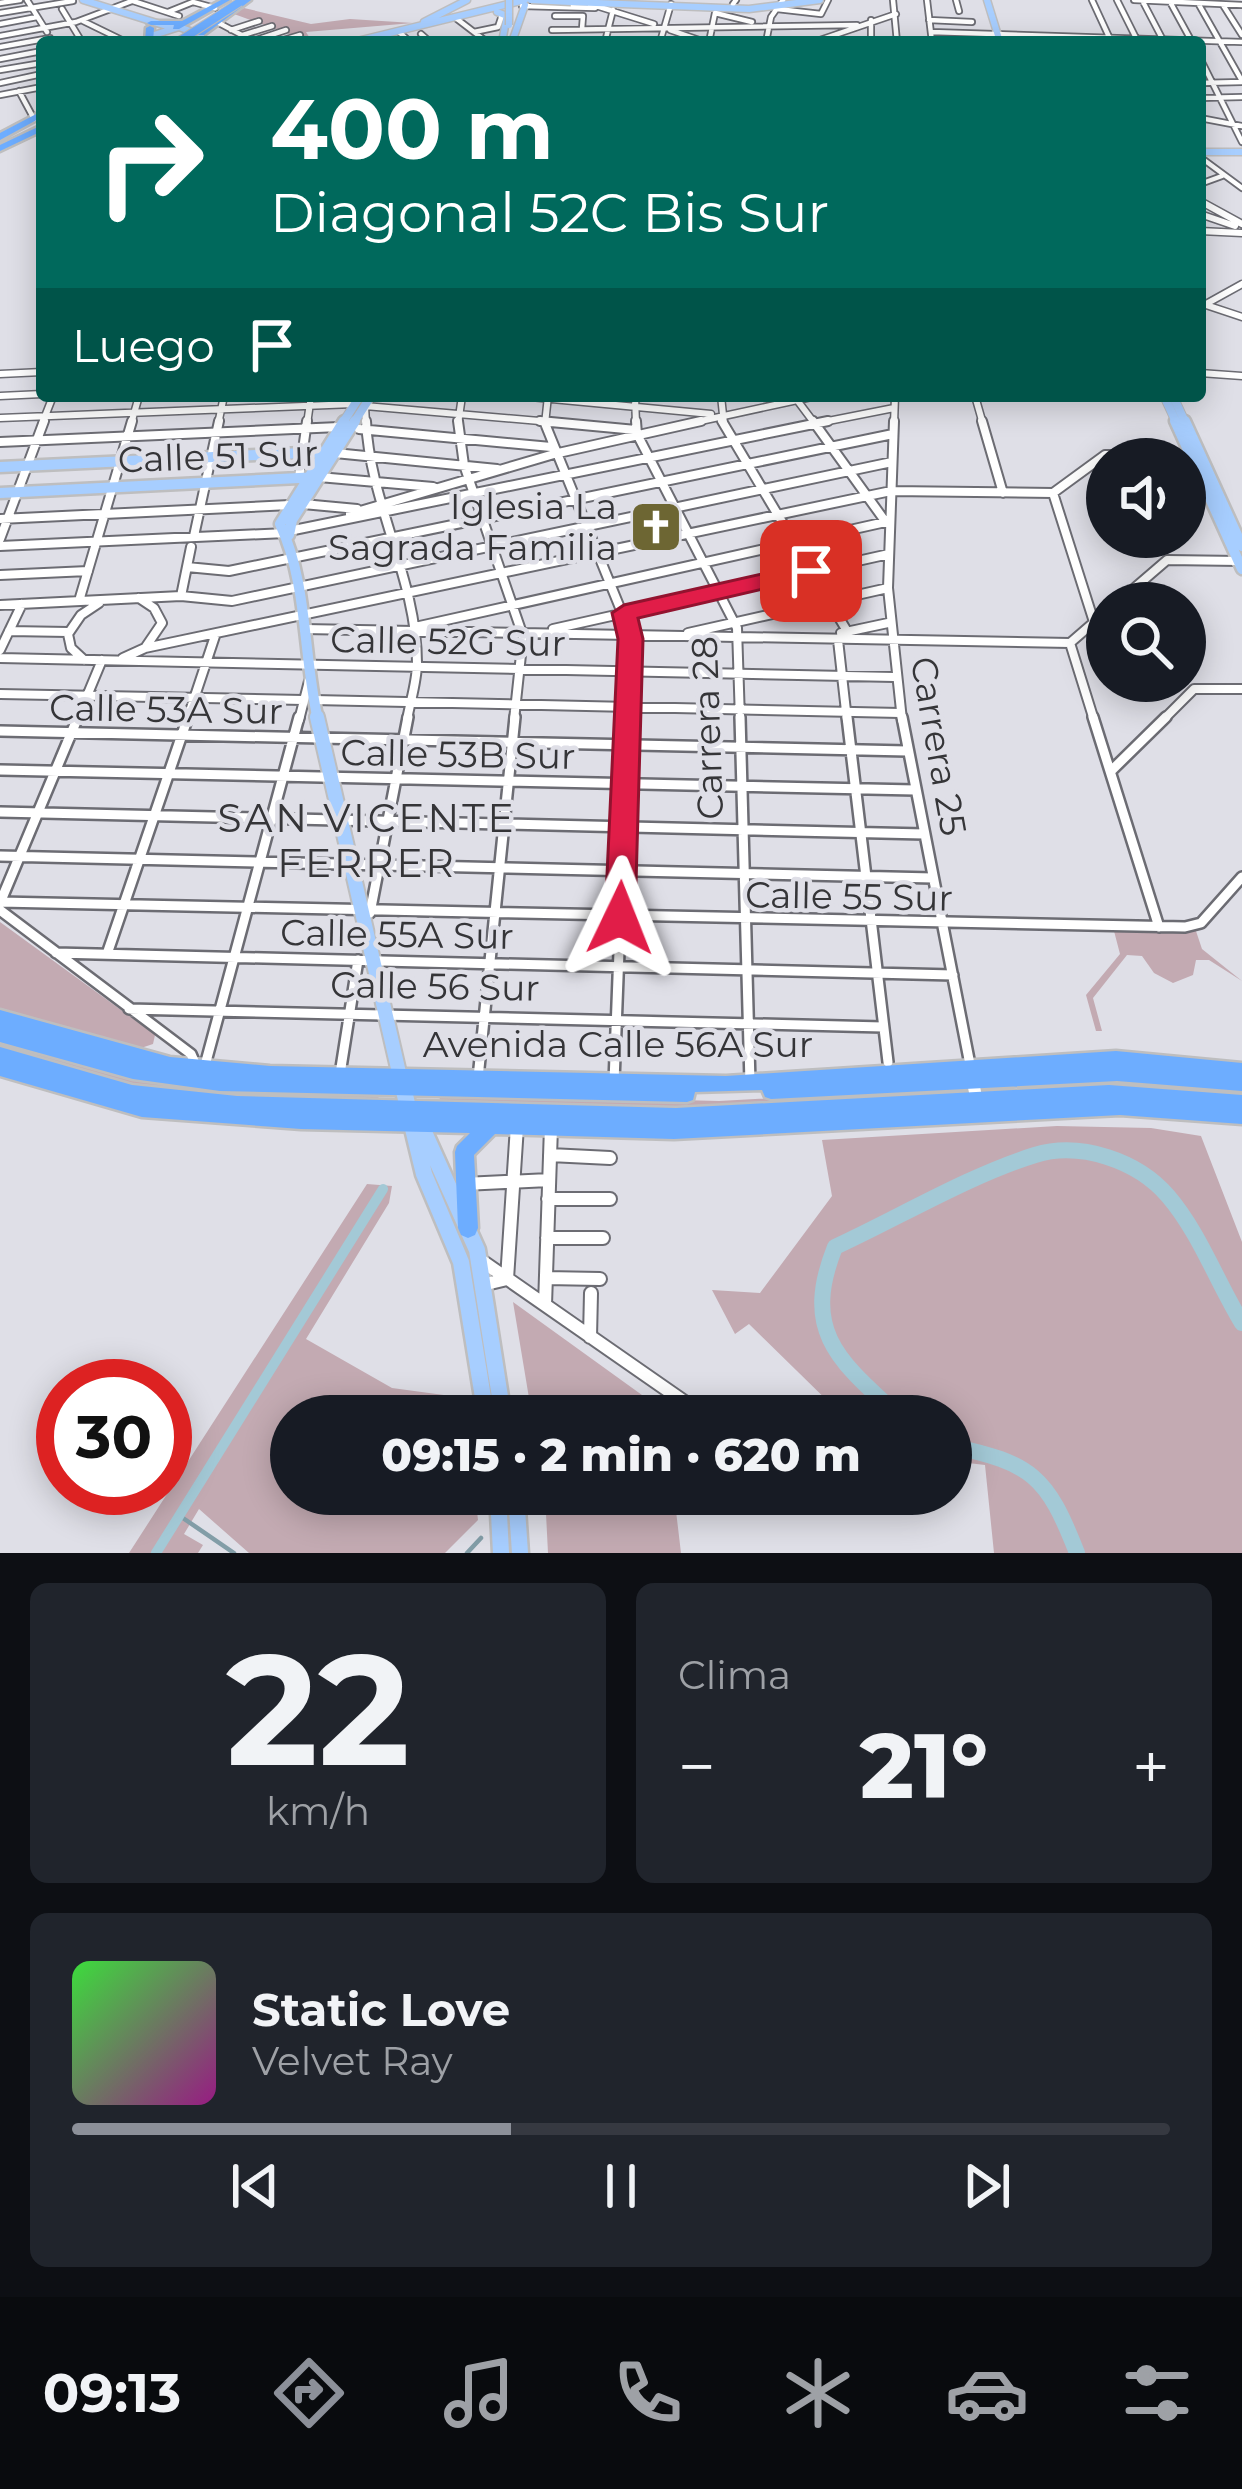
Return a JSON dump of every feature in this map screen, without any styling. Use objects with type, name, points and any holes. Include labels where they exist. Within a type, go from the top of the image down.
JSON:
[{"type":"highway","points":[[175,27],[236,1]]},
{"type":"highway","points":[[201,34],[218,23],[236,1]]},
{"type":"highway","points":[[177,36],[236,1]]},
{"type":"highway","points":[[186,36],[236,1]]},
{"type":"highway","points":[[151,34],[202,17]]},
{"type":"highway","points":[[0,137],[36,124]]},
{"type":"highway","points":[[0,148],[36,126]]},
{"type":"highway","name":"Avenida Calle 56A Sur","points":[[0,1018],[142,1059],[201,1069],[340,1074],[409,1103],[491,1125],[842,1110],[1093,1060],[1157,1060],[1242,1071]]},
{"type":"highway","name":"Avenida Calle 56A Sur","points":[[0,1034],[133,1071],[557,1120],[592,1128],[790,1126],[1120,1106],[1242,1115]]},
{"type":"highway","name":"Avenida Calle 56A Sur","points":[[0,1055],[70,1077],[166,1098],[283,1106],[572,1094],[846,1090],[1131,1073],[1242,1083]]},
{"type":"highway","points":[[1093,1060],[1131,1073]]},
{"type":"highway","name":"Avenida Calle 56A Sur","points":[[0,1068],[142,1108],[254,1118],[409,1103],[478,1078],[750,1083],[882,1068],[974,1084],[1242,1103]]},
{"type":"highway","points":[[846,1090],[882,1068]]},
{"type":"highway","points":[[220,1083],[270,1074]]},
{"type":"highway","points":[[21,1075],[70,1077]]},
{"type":"highway","points":[[535,1080],[572,1094]]},
{"type":"highway","points":[[254,1118],[283,1106]]},
{"type":"highway","points":[[790,1126],[842,1110]]},
{"type":"highway","points":[[461,1232],[466,1146],[491,1125]]},
{"type":"main road","points":[[72,0],[107,11]]},
{"type":"main road","points":[[83,0],[151,34],[175,27],[204,36]]},
{"type":"main road","points":[[360,36],[434,17],[467,0]]},
{"type":"main road","points":[[472,16],[452,13],[511,0],[507,36]]},
{"type":"main road","points":[[587,0],[602,2]]},
{"type":"main road","points":[[985,0],[995,36]]},
{"type":"main road","points":[[380,36],[527,1],[820,1]]},
{"type":"main road","points":[[509,36],[527,1]]},
{"type":"main road","points":[[695,4],[781,3]]},
{"type":"main road","points":[[447,10],[498,4]]},
{"type":"main road","points":[[490,11],[507,16],[506,36]]},
{"type":"main road","points":[[434,17],[451,17],[444,22]]},
{"type":"main road","points":[[1206,154],[1242,153]]},
{"type":"main road","points":[[288,533],[308,478],[329,455],[361,402]]},
{"type":"main road","points":[[1167,402],[1186,438]]},
{"type":"main road","points":[[1175,402],[1189,438]]},
{"type":"main road","points":[[0,467],[329,455]]},
{"type":"main road","points":[[1206,476],[1242,546]]},
{"type":"main road","name":"Calle 51 Sur","points":[[0,493],[308,478]]},
{"type":"main road","points":[[1206,482],[1240,565]]},
{"type":"main road","points":[[296,504],[281,518],[299,588],[309,700],[367,913],[366,961],[386,1015],[424,1174],[478,1258],[474,1287],[484,1395]]},
{"type":"main road","points":[[461,1232],[498,1395]]},
{"type":"main road","points":[[500,1515],[501,1553]]},
{"type":"main road","points":[[517,1515],[520,1553]]},
{"type":"street","points":[[0,4],[23,0],[49,36]]},
{"type":"street","points":[[0,14],[72,0]]},
{"type":"street","points":[[0,36],[71,23],[131,0],[179,16]]},
{"type":"street","points":[[893,0],[897,36]]},
{"type":"street","points":[[927,0],[931,36]]},
{"type":"street","points":[[956,0],[959,11]]},
{"type":"street","points":[[1092,0],[1108,36]]},
{"type":"street","points":[[1118,0],[1135,36]]},
{"type":"street","points":[[1134,0],[1242,4]]},
{"type":"street","points":[[1142,0],[1160,36]]},
{"type":"street","points":[[527,1],[612,9]]},
{"type":"street","points":[[807,12],[820,1]]},
{"type":"street","points":[[767,36],[781,3],[819,14],[820,1]]},
{"type":"street","points":[[1169,1],[1188,36]]},
{"type":"street","points":[[168,12],[195,2],[215,8]]},
{"type":"street","points":[[573,2],[612,9],[686,35],[712,27],[857,25]]},
{"type":"street","points":[[1206,41],[1242,38],[1222,2]]},
{"type":"street","points":[[1198,3],[1242,81],[1206,83]]},
{"type":"street","points":[[662,36],[671,4]]},
{"type":"street","points":[[686,35],[695,4]]},
{"type":"street","points":[[551,36],[556,6]]},
{"type":"street","points":[[62,9],[79,36]]},
{"type":"street","points":[[606,36],[612,9]]},
{"type":"street","points":[[709,36],[715,13],[769,26]]},
{"type":"street","points":[[829,36],[896,14]]},
{"type":"street","points":[[474,32],[498,27],[502,15]]},
{"type":"street","points":[[555,16],[583,16],[582,29]]},
{"type":"street","points":[[0,24],[37,17]]},
{"type":"street","points":[[218,23],[237,19]]},
{"type":"street","points":[[457,19],[478,36]]},
{"type":"street","points":[[81,20],[119,34]]},
{"type":"street","points":[[871,20],[871,36]]},
{"type":"street","points":[[929,20],[972,22]]},
{"type":"street","points":[[232,30],[259,21]]},
{"type":"street","points":[[218,23],[242,35],[272,26]]},
{"type":"street","points":[[802,26],[802,36]]},
{"type":"street","points":[[634,36],[636,28]]},
{"type":"street","points":[[552,30],[664,28]]},
{"type":"street","points":[[270,36],[286,30]]},
{"type":"street","points":[[844,30],[844,36]]},
{"type":"street","points":[[399,32],[403,36]]},
{"type":"street","points":[[931,32],[974,36]]},
{"type":"street","points":[[115,36],[119,34]]},
{"type":"street","points":[[0,47],[36,42]]},
{"type":"street","points":[[0,59],[36,52]]},
{"type":"street","points":[[0,70],[36,64]]},
{"type":"street","points":[[1206,69],[1242,142]]},
{"type":"street","points":[[0,82],[36,75]]},
{"type":"street","points":[[0,94],[36,87]]},
{"type":"street","points":[[19,91],[36,117]]},
{"type":"street","points":[[1206,98],[1242,97]]},
{"type":"street","points":[[1206,119],[1242,126]]},
{"type":"street","points":[[1206,160],[1242,188]]},
{"type":"street","points":[[1206,182],[1222,176]]},
{"type":"street","points":[[1206,205],[1242,228]]},
{"type":"street","points":[[1206,216],[1242,228]]},
{"type":"street","points":[[1206,231],[1242,228]]},
{"type":"street","points":[[1206,302],[1242,284]]},
{"type":"street","points":[[1206,304],[1242,317]]},
{"type":"street","points":[[0,374],[36,373]]},
{"type":"street","points":[[1206,373],[1242,376]]},
{"type":"street","points":[[0,396],[36,394]]},
{"type":"street","points":[[51,402],[4,519],[0,543],[192,542],[288,533],[381,509],[894,408]]},
{"type":"street","points":[[79,601],[137,402]]},
{"type":"street","points":[[181,596],[222,402]]},
{"type":"street","points":[[0,418],[288,402]]},
{"type":"street","points":[[308,478],[303,453],[310,402]]},
{"type":"street","points":[[362,402],[366,455],[416,629],[417,667],[367,913]]},
{"type":"street","points":[[376,402],[636,432]]},
{"type":"street","points":[[460,402],[458,438],[464,465],[523,633],[478,1078]]},
{"type":"street","points":[[546,402],[544,422],[553,451],[631,635],[614,1082]]},
{"type":"street","points":[[590,402],[719,416]]},
{"type":"street","name":"Carrera 28","points":[[634,402],[636,432],[735,622],[738,638],[750,1083]]},
{"type":"street","points":[[720,402],[719,416],[828,600],[843,636],[842,676],[884,1027],[882,1068]]},
{"type":"street","points":[[4,519],[296,504],[381,509],[553,451],[787,402]]},
{"type":"street","points":[[304,624],[416,629],[884,521],[798,402]]},
{"type":"street","name":"Carrera 25","points":[[894,402],[891,491],[884,521],[894,677],[974,1084]]},
{"type":"street","points":[[977,402],[1003,493]]},
{"type":"street","points":[[0,442],[345,428],[553,451]]},
{"type":"street","points":[[187,567],[224,572],[893,434]]},
{"type":"street","points":[[329,455],[502,469]]},
{"type":"street","points":[[0,605],[181,596],[226,602],[892,462]]},
{"type":"street","points":[[201,1069],[194,1057],[0,905],[86,696],[108,660],[145,648],[304,624],[406,597],[891,491],[1053,493],[1086,469]]},
{"type":"street","name":"Calle 51 Sur","points":[[308,478],[438,488]]},
{"type":"street","points":[[1053,493],[1086,597]]},
{"type":"street","points":[[322,524],[362,510]]},
{"type":"street","points":[[268,534],[281,518]]},
{"type":"street","points":[[536,633],[889,554]]},
{"type":"street","points":[[1141,582],[1167,560],[1240,565]]},
{"type":"street","points":[[0,575],[88,571]]},
{"type":"street","points":[[673,636],[888,588]]},
{"type":"street","points":[[139,598],[161,616],[158,634],[145,648]]},
{"type":"street","points":[[84,660],[71,648],[68,632],[81,615],[107,600]]},
{"type":"street","points":[[0,654],[22,604]]},
{"type":"street","points":[[416,629],[811,640],[889,623]]},
{"type":"street","points":[[843,636],[1070,643],[1086,629]]},
{"type":"street","points":[[9,631],[68,632]]},
{"type":"street","points":[[107,954],[215,636]]},
{"type":"street","points":[[1070,643],[1159,927]]},
{"type":"street","name":"Calle 52G Sur","points":[[0,654],[84,660],[894,677]]},
{"type":"street","points":[[1112,770],[1193,689],[1242,688]]},
{"type":"street","points":[[0,694],[900,713]]},
{"type":"street","points":[[201,1069],[293,739],[309,700]]},
{"type":"street","name":"Calle 53A Sur","points":[[0,731],[907,751]]},
{"type":"street","name":"Calle 53B Sur","points":[[0,770],[915,790]]},
{"type":"street","points":[[0,812],[923,834]]},
{"type":"street","points":[[0,856],[932,878]]},
{"type":"street","name":"Calle 55 Sur","points":[[0,905],[1159,927],[1198,925],[1242,877]]},
{"type":"street","name":"Calle 55A Sur","points":[[56,953],[953,975]]},
{"type":"street","points":[[340,1074],[350,1014],[366,961]]},
{"type":"street","name":"Calle 56 Sur","points":[[129,1010],[884,1027]]},
{"type":"street","points":[[142,1059],[162,1034]]},
{"type":"street","points":[[545,1305],[550,1155],[557,1120]]},
{"type":"street","points":[[507,1279],[518,1126]]},
{"type":"street","points":[[550,1155],[610,1158]]},
{"type":"street","points":[[464,1184],[549,1180]]},
{"type":"street","points":[[548,1199],[610,1199]]},
{"type":"street","points":[[547,1238],[603,1238]]},
{"type":"street","points":[[478,1258],[674,1395]]},
{"type":"street","points":[[474,1287],[507,1279]]},
{"type":"street","points":[[546,1279],[600,1279]]},
{"type":"street","points":[[590,1337],[592,1292]]},
{"type":"shaded area","points":[[244,8],[311,24],[350,19],[413,23],[295,36],[234,14]]},
{"type":"shaded area","points":[[0,922],[150,1031],[155,1035],[153,1044],[138,1049],[0,1008]]},
{"type":"shaded area","points":[[1114,931],[1196,931],[1202,949],[1242,981],[1209,960],[1196,960],[1193,975],[1173,983],[1154,973],[1142,956],[1127,955],[1093,998],[1102,1031],[1096,1031],[1086,995],[1120,954]]},
{"type":"shaded area","points":[[0,1037],[379,1092],[378,1103],[139,1090],[0,1051]]},
{"type":"shaded area","points":[[953,1088],[956,1096],[756,1111],[439,1107],[440,1094],[719,1101]]},
{"type":"shaded area","points":[[1057,1126],[1151,1128],[1201,1136],[1242,1242],[1242,1553],[994,1553],[985,1465],[972,1463],[972,1395],[822,1395],[749,1324],[735,1334],[712,1290],[760,1293],[832,1196],[822,1140]]},
{"type":"shaded area","points":[[367,1184],[392,1186],[389,1203],[306,1339],[392,1388],[444,1395],[270,1395],[270,1515],[477,1515],[478,1520],[445,1553],[249,1553],[199,1509],[184,1534],[203,1545],[198,1553],[129,1553],[154,1515],[192,1515],[192,1455]]},
{"type":"shaded area","points":[[513,1302],[642,1395],[528,1395]]},
{"type":"shaded area","points":[[546,1515],[676,1515],[681,1553],[548,1553]]},
{"type":"waterway","points":[[877,1395],[843,1361],[824,1323],[822,1302],[835,1247],[960,1185],[1053,1151],[1108,1157],[1156,1184],[1189,1225],[1242,1323]]},
{"type":"waterway","points":[[156,1553],[383,1189]]},
{"type":"waterway","points":[[972,1451],[1001,1459],[1033,1477],[1056,1506],[1077,1553]]},
{"type":"waterway","points":[[180,1516],[234,1553]]},
{"type":"waterway","points":[[467,1553],[481,1538]]},
{"type":"place","name":"Iglesia La Sagrada Familia","points":[[656,527]]},
{"type":"district","name":"SAN VICENTE FERRER","points":[[367,840]]},
{"type":"route","points":[[620,918],[631,639],[624,613],[811,571]]}]
